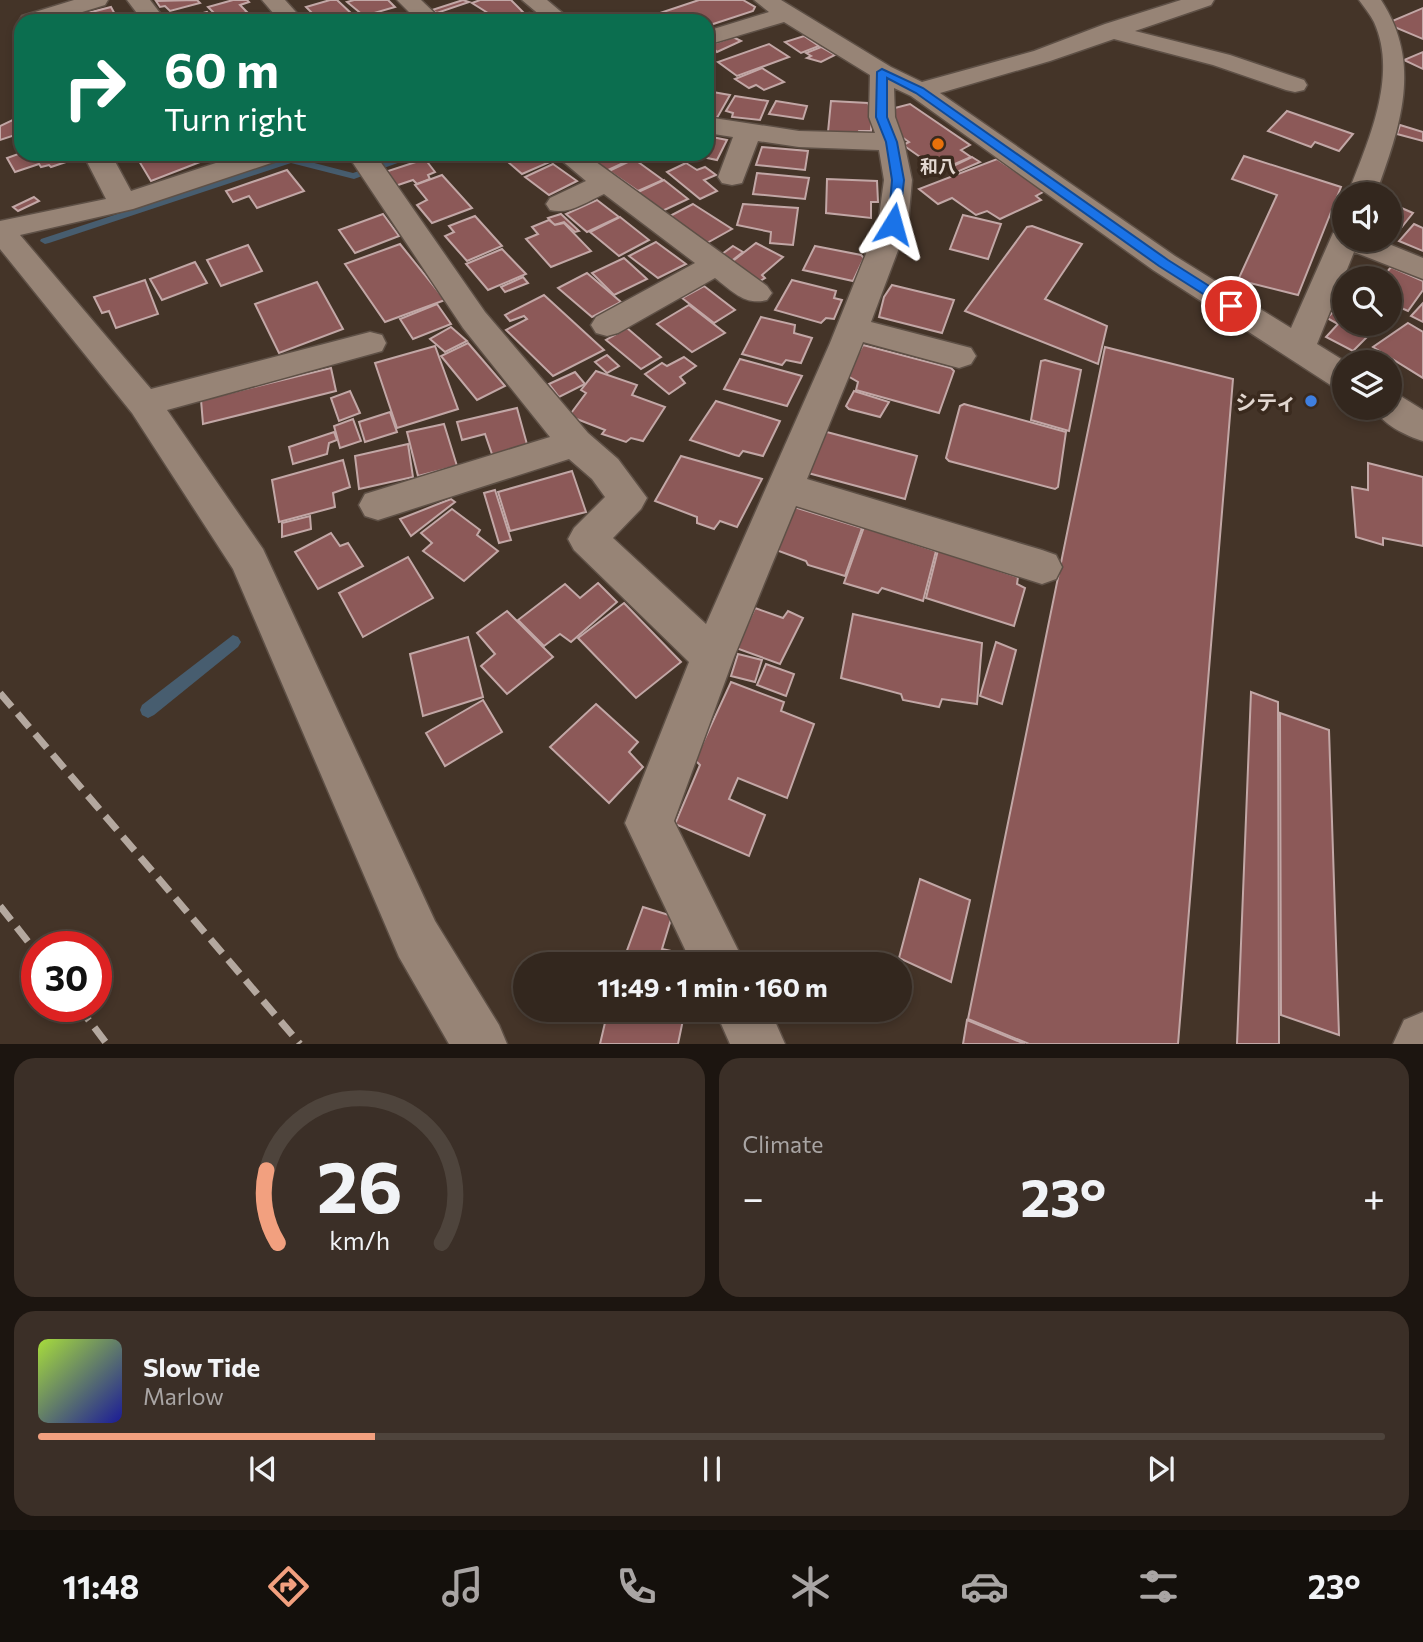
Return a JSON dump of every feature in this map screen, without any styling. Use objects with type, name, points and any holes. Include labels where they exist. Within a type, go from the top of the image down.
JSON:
[{"type":"street","points":[[54,14],[97,0]]},
{"type":"street","points":[[138,0],[149,14]]},
{"type":"street","points":[[273,0],[286,14]]},
{"type":"street","points":[[408,0],[424,14]]},
{"type":"street","points":[[533,0],[552,14]]},
{"type":"street","points":[[765,0],[882,72],[920,91],[1164,263],[1332,370]]},
{"type":"street","points":[[920,91],[1042,56],[1113,29],[1203,0]]},
{"type":"street","points":[[1366,182],[1379,147],[1395,83],[1394,58],[1388,31],[1370,0]]},
{"type":"street","points":[[714,36],[789,13]]},
{"type":"street","points":[[1113,29],[1130,38],[1221,60],[1295,85]]},
{"type":"street","points":[[713,952],[649,823],[713,657],[893,224],[898,180],[891,142],[882,117],[882,72]]},
{"type":"street","points":[[714,126],[799,139],[891,142]]},
{"type":"street","points":[[732,177],[748,131]]},
{"type":"street","points":[[101,161],[123,203]]},
{"type":"street","points":[[249,161],[123,203],[2,235],[144,404],[249,561],[417,939],[480,1044]]},
{"type":"street","points":[[578,161],[756,293]]},
{"type":"street","points":[[368,165],[474,320],[575,443],[605,469],[628,498],[588,539],[713,657]]},
{"type":"street","points":[[560,204],[606,182]]},
{"type":"street","points":[[1299,349],[1339,252]]},
{"type":"street","points":[[1381,252],[1423,270]]},
{"type":"street","points":[[607,325],[717,264]]},
{"type":"street","points":[[852,328],[959,356]]},
{"type":"street","points":[[144,404],[370,343]]},
{"type":"street","points":[[1402,415],[1423,428]]},
{"type":"street","points":[[378,505],[575,443]]},
{"type":"street","points":[[784,487],[1042,567]]},
{"type":"street","points":[[747,1022],[758,1044]]},
{"type":"street","points":[[1420,1044],[1423,1039]]},
{"type":"building","points":[[197,0],[200,3],[170,11],[165,6],[160,7],[156,1]]},
{"type":"building","points":[[233,0],[249,2],[240,5],[247,12],[240,14],[215,14],[208,7]]},
{"type":"building","points":[[337,0],[352,14],[313,14],[306,7]]},
{"type":"building","points":[[388,0],[395,7],[362,14],[347,2]]},
{"type":"building","points":[[463,0],[469,2],[437,13],[432,10]]},
{"type":"building","points":[[480,0],[511,0],[523,12],[489,14],[472,3]]},
{"type":"building","points":[[699,0],[743,0],[755,7],[753,11],[714,24],[714,14],[657,14]]},
{"type":"building","points":[[111,7],[115,14],[84,14]]},
{"type":"building","points":[[1423,8],[1423,39],[1392,26],[1390,22]]},
{"type":"building","points":[[804,36],[819,46],[801,53],[785,42]]},
{"type":"building","points":[[733,37],[741,41],[717,52],[714,44]]},
{"type":"building","points":[[769,44],[789,57],[737,76],[718,62]]},
{"type":"building","points":[[821,47],[835,55],[821,62],[807,58],[811,56],[806,53]]},
{"type":"building","points":[[1423,52],[1423,69],[1404,60]]},
{"type":"building","points":[[762,68],[784,82],[764,90],[756,85],[749,88],[735,79]]},
{"type":"building","points":[[714,92],[730,95],[717,118],[714,117]]},
{"type":"building","points":[[735,96],[768,101],[760,120],[732,117],[733,113],[726,111]]},
{"type":"building","points":[[776,101],[807,106],[803,119],[769,114]]},
{"type":"building","points":[[831,101],[868,103],[872,113],[871,131],[859,131],[857,134],[828,132]]},
{"type":"building","points":[[910,104],[970,145],[961,150],[971,157],[948,167],[936,168],[903,145],[909,142],[899,135],[891,109]]},
{"type":"building","points":[[1287,111],[1353,134],[1339,151],[1315,142],[1311,147],[1268,131]]},
{"type":"building","points":[[14,119],[14,135],[0,140],[0,126]]},
{"type":"building","points":[[1400,125],[1423,132],[1423,141],[1397,134]]},
{"type":"building","points":[[714,137],[727,140],[717,160],[714,159]]},
{"type":"building","points":[[762,147],[808,151],[805,170],[756,165]]},
{"type":"building","points":[[14,156],[14,161],[69,161],[51,167],[41,167],[39,164],[15,172],[7,158]]},
{"type":"building","points":[[1244,156],[1332,184],[1332,210],[1298,295],[1238,280],[1277,195],[1232,179]]},
{"type":"building","points":[[972,157],[980,162],[957,172],[949,168]]},
{"type":"building","points":[[997,159],[1045,191],[1036,196],[1041,200],[1000,219],[987,211],[976,215],[952,198],[938,204],[919,189]]},
{"type":"building","points":[[139,161],[200,162],[151,181]]},
{"type":"building","points":[[427,161],[435,172],[428,175],[430,179],[417,184],[413,180],[395,186],[385,172]]},
{"type":"building","points":[[507,161],[552,161],[522,174]]},
{"type":"building","points":[[592,161],[628,161],[606,171]]},
{"type":"building","points":[[630,161],[637,161],[663,180],[638,191],[609,171]]},
{"type":"building","points":[[686,163],[697,170],[705,167],[716,175],[704,180],[717,191],[700,199],[667,172]]},
{"type":"building","points":[[553,164],[577,181],[549,195],[525,177]]},
{"type":"building","points":[[287,170],[304,191],[257,208],[249,196],[233,202],[226,191]]},
{"type":"building","points":[[757,173],[809,178],[805,199],[753,194]]},
{"type":"building","points":[[442,175],[472,208],[432,223],[417,205],[427,200],[415,185]]},
{"type":"building","points":[[827,179],[877,181],[878,202],[871,202],[871,218],[826,213]]},
{"type":"building","points":[[664,180],[688,199],[660,212],[636,193]]},
{"type":"building","points":[[34,197],[39,201],[18,211],[13,207]]},
{"type":"building","points":[[597,200],[619,217],[587,232],[566,214]]},
{"type":"building","points":[[693,204],[732,229],[705,244],[668,217]]},
{"type":"building","points":[[743,204],[798,208],[793,245],[770,243],[771,232],[737,225]]},
{"type":"building","points":[[1402,208],[1413,213],[1402,227]]},
{"type":"building","points":[[383,214],[399,236],[355,253],[339,230]]},
{"type":"building","points":[[561,214],[579,231],[575,232],[564,222],[554,225],[548,218]]},
{"type":"building","points":[[963,215],[1001,224],[988,259],[950,249]]},
{"type":"building","points":[[475,216],[502,246],[467,261],[445,236],[454,232],[449,226]]},
{"type":"building","points":[[620,217],[649,240],[619,256],[590,232]]},
{"type":"building","points":[[549,220],[555,225],[564,223],[591,251],[551,267],[526,239],[538,234],[532,227]]},
{"type":"building","points":[[1414,224],[1423,228],[1423,251],[1402,242],[1402,238]]},
{"type":"building","points":[[1032,226],[1082,244],[1045,299],[1107,326],[1098,364],[965,311],[1027,227]]},
{"type":"building","points":[[656,242],[686,264],[658,278],[629,256]]},
{"type":"building","points":[[756,243],[783,257],[762,275],[765,278],[760,281],[729,264]]},
{"type":"building","points":[[400,244],[445,300],[385,322],[345,264]]},
{"type":"building","points":[[248,245],[262,271],[221,286],[207,260]]},
{"type":"building","points":[[733,246],[743,252],[729,263],[718,257]]},
{"type":"building","points":[[815,246],[861,255],[864,258],[853,281],[803,270]]},
{"type":"building","points":[[502,249],[526,274],[488,290],[466,264]]},
{"type":"building","points":[[624,258],[647,279],[614,295],[592,273]]},
{"type":"building","points":[[195,262],[207,283],[162,300],[150,279]]},
{"type":"building","points":[[1402,272],[1423,281],[1423,290],[1408,311],[1402,308]]},
{"type":"building","points":[[587,273],[621,302],[592,317],[558,288]]},
{"type":"building","points":[[523,277],[528,283],[505,292],[501,287]]},
{"type":"building","points":[[145,280],[158,314],[116,328],[109,311],[102,313],[94,297]]},
{"type":"building","points":[[792,280],[836,291],[834,298],[842,300],[834,319],[826,318],[821,323],[775,310]]},
{"type":"building","points":[[317,282],[343,329],[279,353],[255,304]]},
{"type":"building","points":[[892,285],[954,300],[942,333],[879,317],[884,297]]},
{"type":"building","points":[[704,286],[735,310],[714,323],[682,298]]},
{"type":"building","points":[[544,295],[604,350],[553,376],[506,330],[527,319],[524,316],[510,321],[505,315]]},
{"type":"building","points":[[1423,303],[1423,322],[1411,316]]},
{"type":"building","points":[[437,304],[451,324],[413,339],[400,319]]},
{"type":"building","points":[[689,305],[725,333],[692,352],[657,324]]},
{"type":"building","points":[[761,317],[795,325],[794,333],[812,338],[801,363],[786,360],[782,365],[742,354]]},
{"type":"building","points":[[1408,323],[1423,332],[1423,378],[1402,365],[1402,350],[1378,350],[1373,347],[1389,336],[1402,336],[1402,327]]},
{"type":"building","points":[[451,327],[467,341],[445,352],[430,339]]},
{"type":"building","points":[[627,328],[661,357],[641,369],[606,340]]},
{"type":"building","points":[[1332,330],[1332,336],[1368,336],[1354,350],[1326,337]]},
{"type":"building","points":[[468,343],[505,386],[477,400],[441,356]]},
{"type":"building","points":[[863,345],[951,368],[954,371],[939,413],[856,390],[858,382],[846,375]]},
{"type":"building","points":[[435,346],[458,409],[397,428],[375,363]]},
{"type":"building","points":[[1105,347],[1233,379],[1178,1044],[1029,1044],[968,1019]]},
{"type":"building","points":[[607,355],[619,366],[607,373],[595,362]]},
{"type":"building","points":[[684,357],[696,366],[680,377],[685,383],[669,394],[645,374],[662,363],[667,366]]},
{"type":"building","points":[[740,359],[802,376],[787,406],[724,389]]},
{"type":"building","points":[[1041,361],[1081,370],[1069,431],[1031,420]]},
{"type":"building","points":[[331,368],[336,391],[203,424],[201,400]]},
{"type":"building","points":[[596,371],[637,385],[632,395],[665,407],[643,441],[631,438],[626,442],[602,434],[605,430],[569,416],[586,393],[581,390]]},
{"type":"building","points":[[575,372],[585,384],[559,397],[549,384]]},
{"type":"building","points":[[350,391],[360,413],[339,421],[331,398]]},
{"type":"building","points":[[854,391],[889,402],[880,417],[846,406]]},
{"type":"building","points":[[716,401],[780,421],[763,456],[743,451],[739,456],[690,440]]},
{"type":"building","points":[[964,404],[1066,432],[1058,487],[1055,489],[949,461],[946,458],[960,406]]},
{"type":"building","points":[[517,408],[528,448],[493,457],[485,434],[462,440],[457,422]]},
{"type":"building","points":[[390,412],[397,432],[365,442],[359,422]]},
{"type":"building","points":[[353,419],[361,441],[340,448],[334,426]]},
{"type":"building","points":[[444,424],[457,466],[418,476],[407,432]]},
{"type":"building","points":[[823,431],[917,456],[905,499],[808,473]]},
{"type":"building","points":[[334,432],[337,440],[329,443],[327,454],[293,464],[289,447]]},
{"type":"building","points":[[408,444],[413,477],[359,489],[355,456]]},
{"type":"building","points":[[681,456],[762,479],[737,527],[720,521],[714,529],[697,523],[697,517],[655,501]]},
{"type":"building","points":[[343,460],[350,487],[333,493],[335,507],[279,522],[272,480]]},
{"type":"building","points":[[1368,463],[1423,477],[1423,546],[1383,538],[1383,545],[1356,537],[1352,487],[1368,490]]},
{"type":"building","points":[[572,471],[586,512],[510,531],[498,492]]},
{"type":"building","points":[[495,490],[511,540],[499,543],[484,493]]},
{"type":"building","points":[[451,499],[455,502],[411,536],[400,519]]},
{"type":"building","points":[[794,507],[862,528],[845,576],[808,565],[806,561],[776,550]]},
{"type":"building","points":[[452,509],[480,530],[477,535],[498,551],[464,581],[423,551],[432,543],[421,533]]},
{"type":"building","points":[[310,516],[311,529],[282,537],[282,523]]},
{"type":"building","points":[[864,527],[936,551],[923,601],[882,588],[878,593],[844,583]]},
{"type":"building","points":[[331,533],[340,546],[348,543],[363,566],[318,589],[295,552]]},
{"type":"building","points":[[938,550],[1018,577],[1017,584],[1025,588],[1014,626],[926,598]]},
{"type":"building","points":[[408,557],[433,598],[363,637],[339,593]]},
{"type":"building","points":[[598,583],[617,602],[571,642],[560,634],[544,646],[518,620],[565,584],[580,598]]},
{"type":"building","points":[[624,603],[681,662],[636,698],[578,638]]},
{"type":"building","points":[[755,608],[783,618],[788,611],[803,618],[780,664],[736,648]]},
{"type":"building","points":[[507,611],[553,657],[507,694],[481,666],[495,654],[477,633]]},
{"type":"building","points":[[853,614],[982,643],[977,704],[942,699],[939,707],[903,700],[901,694],[841,678]]},
{"type":"building","points":[[468,637],[483,697],[423,716],[410,654]]},
{"type":"building","points":[[996,642],[1016,650],[1002,704],[980,696]]},
{"type":"building","points":[[738,654],[762,660],[755,682],[731,676]]},
{"type":"building","points":[[766,664],[794,674],[786,696],[757,685]]},
{"type":"building","points":[[731,682],[784,702],[781,711],[814,724],[787,798],[738,778],[729,799],[765,815],[749,856],[675,824],[700,765],[695,760]]},
{"type":"building","points":[[1251,692],[1278,702],[1279,1044],[1237,1044]]},
{"type":"building","points":[[483,700],[502,732],[445,766],[426,733]]},
{"type":"building","points":[[596,704],[638,742],[629,752],[643,767],[609,803],[550,747]]},
{"type":"building","points":[[1280,713],[1329,730],[1339,1035],[1281,1015]]},
{"type":"building","points":[[920,879],[970,900],[951,982],[912,964],[912,952],[901,952]]},
{"type":"building","points":[[643,907],[672,916],[662,949],[676,952],[626,952]]},
{"type":"building","points":[[967,1020],[1025,1044],[963,1044]]},
{"type":"building","points":[[605,1022],[683,1022],[678,1044],[600,1044]]},
{"type":"waterway","points":[[45,241],[288,161]]},
{"type":"waterway","points":[[295,161],[354,176],[397,161]]},
{"type":"waterway","points":[[148,710],[233,642]]},
{"type":"railway","points":[[0,693],[300,1044]]},
{"type":"railway","points":[[0,906],[21,933]]},
{"type":"railway","points":[[90,1022],[107,1044]]},
{"type":"place","name":"和八","points":[[938,144]]},
{"type":"place","name":"シティ","points":[[1311,401]]},
{"type":"route","points":[[893,224],[898,180],[891,142],[882,117],[882,72],[920,91],[1164,263],[1231,306]]}]
